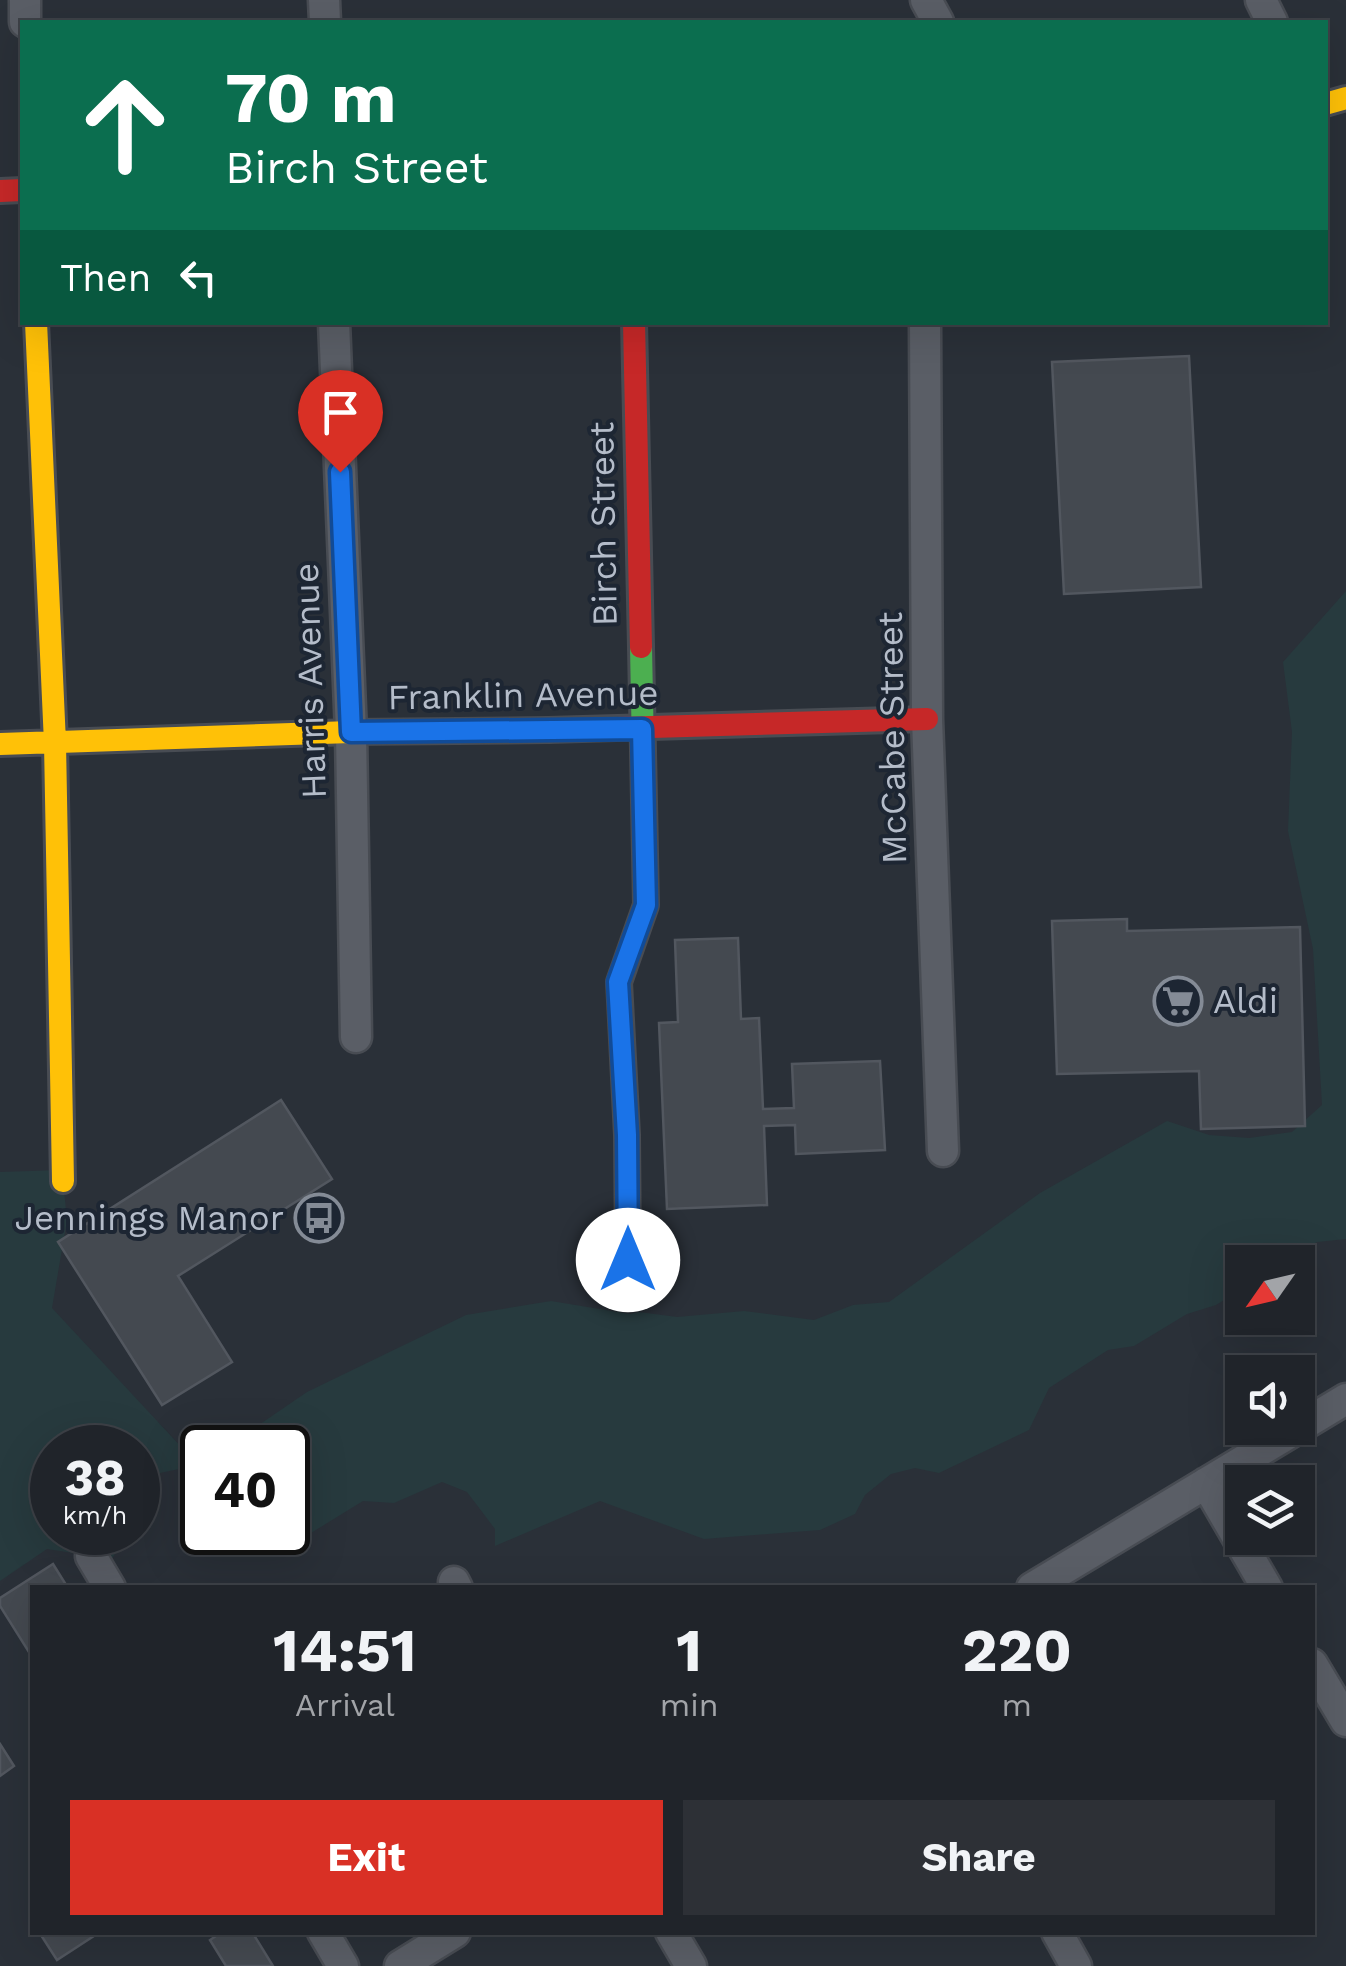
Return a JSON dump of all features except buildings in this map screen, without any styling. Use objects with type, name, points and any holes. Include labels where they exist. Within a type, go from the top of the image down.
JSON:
[{"type":"street","points":[[36,325],[54,742],[63,1181]]},
{"type":"street","name":"Harris Avenue","points":[[334,325],[351,732],[356,1038]]},
{"type":"street","name":"Birch Street","points":[[628,1260],[627,1135],[618,982],[646,905],[634,325]]},
{"type":"street","name":"McCabe Street","points":[[925,325],[927,719],[944,1152]]},
{"type":"street","name":"Franklin Avenue","points":[[0,744],[927,719]]},
{"type":"street","points":[[1037,1585],[1346,1399]]},
{"type":"street","points":[[1206,1483],[1265,1585]]},
{"type":"street","points":[[91,1556],[108,1585]]},
{"type":"street","points":[[1315,1669],[1346,1721]]},
{"type":"street","points":[[324,1935],[343,1966]]},
{"type":"street","points":[[400,1966],[450,1935]]},
{"type":"street","points":[[673,1935],[691,1966]]},
{"type":"street","points":[[1058,1935],[1076,1966]]},
{"type":"green space","points":[[1346,591],[1346,1239],[1312,1245],[1225,1245],[1225,1299],[1187,1314],[1134,1346],[1108,1350],[1049,1388],[1029,1430],[939,1473],[915,1468],[891,1474],[865,1495],[855,1514],[820,1530],[704,1539],[600,1501],[495,1546],[495,1529],[467,1492],[442,1482],[394,1503],[363,1501],[311,1533],[310,1425],[259,1425],[307,1392],[466,1315],[551,1301],[630,1314],[677,1317],[744,1311],[814,1320],[853,1305],[889,1302],[1040,1193],[1167,1121],[1209,1135],[1249,1138],[1292,1132],[1322,1105],[1313,949],[1288,831],[1292,732],[1283,662]]},
{"type":"green space","points":[[62,1170],[67,1220],[52,1308],[180,1446],[180,1469],[160,1473],[160,1425],[30,1425],[30,1555],[38,1555],[0,1581],[0,1172]]},
{"type":"traffic: fast","points":[[628,1259],[627,1135],[619,982],[646,905],[641,647]]},
{"type":"traffic: slow","points":[[1328,103],[1346,98]]},
{"type":"traffic: slow","points":[[36,325],[55,743],[63,1181]]},
{"type":"traffic: slow","points":[[0,744],[351,732],[548,730]]},
{"type":"traffic: jam","points":[[0,191],[20,190]]},
{"type":"traffic: jam","points":[[634,325],[641,647]]},
{"type":"traffic: jam","points":[[548,730],[927,719]]},
{"type":"place","name":"Aldi","points":[[1178,1001]]},
{"type":"place","name":"Jennings Manor","points":[[319,1218]]},
{"type":"route","points":[[340,472],[351,732],[642,729],[646,905],[618,982],[627,1135],[628,1260]]}]
